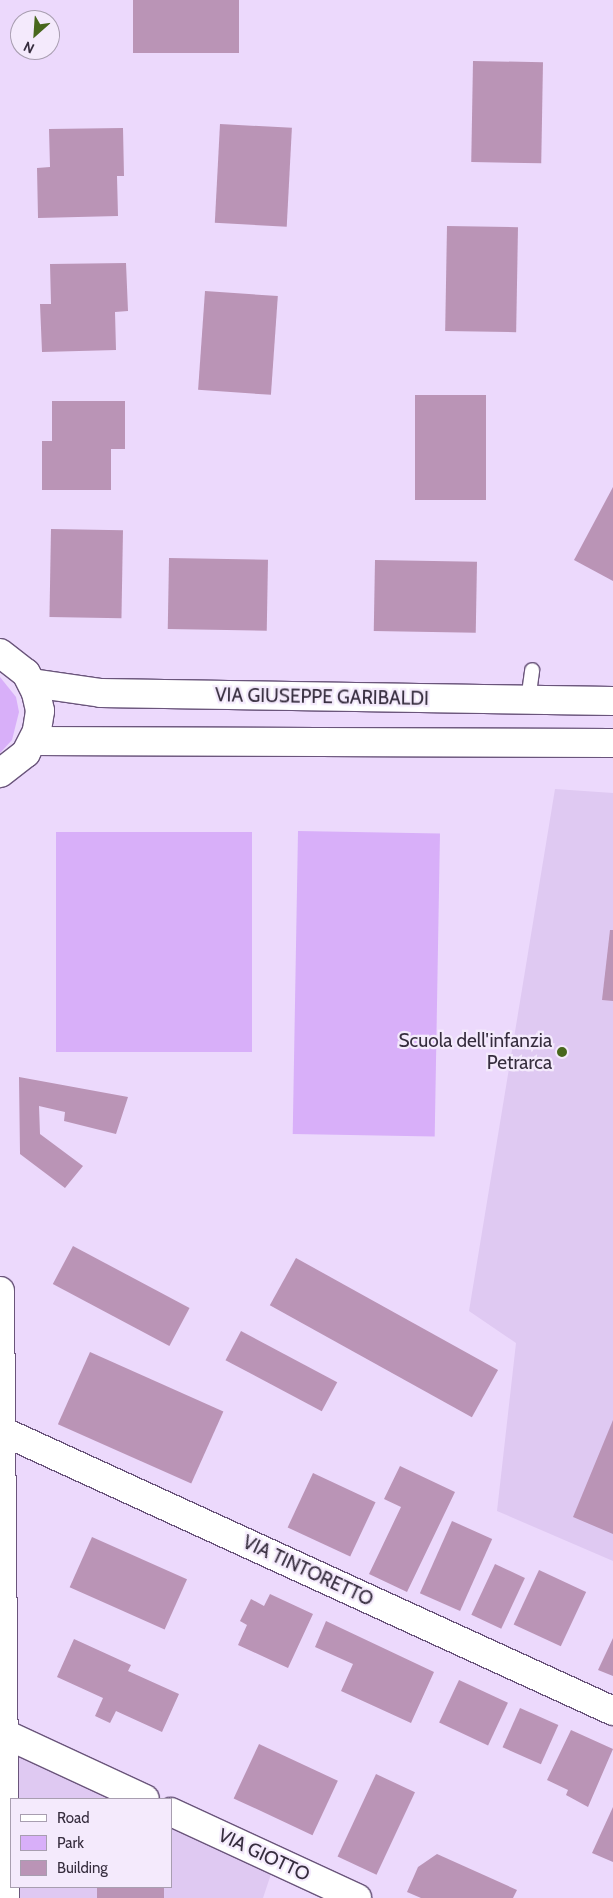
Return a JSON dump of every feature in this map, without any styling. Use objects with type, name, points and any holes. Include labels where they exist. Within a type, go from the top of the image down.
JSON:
[{"type":"street","points":[[0,653],[19,665],[32,682],[40,712],[34,740],[8,768],[0,796]]},
{"type":"street","name":"VIA GIUSEPPE GARIBALDI","points":[[32,682],[101,693],[613,701]]},
{"type":"street","points":[[34,740],[613,744]]},
{"type":"street","points":[[0,1290],[5,1898]]},
{"type":"street","name":"VIA TINTORETTO","points":[[2,1431],[613,1711]]},
{"type":"street","points":[[5,1734],[143,1798]]},
{"type":"street","name":"VIA GIOTTO","points":[[172,1812],[357,1898]]},
{"type":"lane","points":[[528,700],[532,670]]},
{"type":"shaded area","name":"Scuola dell'infanzia Petrarca","points":[[555,789],[613,793],[613,1561],[497,1511],[516,1343],[469,1311]]},
{"type":"shaded area","points":[[10,1743],[126,1798],[10,1798]]},
{"type":"shaded area","points":[[172,1820],[273,1868],[263,1898],[10,1898],[10,1888],[172,1888]]},
{"type":"green space","points":[[0,677],[16,697],[19,712],[12,740],[0,753]]},
{"type":"green space","points":[[298,831],[440,833],[435,1136],[293,1134]]},
{"type":"green space","points":[[56,832],[252,832],[252,1052],[56,1052]]},
{"type":"building","points":[[133,0],[239,0],[239,53],[133,53]]},
{"type":"building","points":[[473,61],[543,62],[541,163],[471,162]]},
{"type":"building","points":[[220,124],[292,128],[287,227],[215,223]]},
{"type":"building","points":[[123,128],[124,176],[117,176],[118,216],[38,218],[37,168],[50,167],[49,129]]},
{"type":"building","points":[[447,226],[518,227],[516,332],[445,331]]},
{"type":"building","points":[[126,263],[128,311],[115,312],[116,350],[42,352],[40,304],[51,304],[50,264]]},
{"type":"building","points":[[205,291],[278,296],[271,395],[198,390]]},
{"type":"building","points":[[415,395],[486,395],[486,500],[415,500]]},
{"type":"building","points":[[52,401],[125,401],[125,449],[111,449],[111,490],[42,490],[42,441],[52,441]]},
{"type":"building","points":[[613,487],[613,581],[574,560]]},
{"type":"building","points":[[51,529],[123,530],[121,618],[49,617]]},
{"type":"building","points":[[169,558],[268,560],[267,631],[168,629]]},
{"type":"building","points":[[375,560],[477,562],[476,633],[374,631]]},
{"type":"building","points":[[610,930],[613,930],[613,1001],[602,1000]]},
{"type":"building","points":[[19,1077],[128,1097],[116,1134],[64,1121],[65,1112],[39,1106],[40,1134],[83,1166],[65,1188],[20,1154]]},
{"type":"building","points":[[73,1246],[190,1308],[169,1346],[53,1284]]},
{"type":"building","points":[[296,1258],[498,1370],[472,1417],[270,1305]]},
{"type":"building","points":[[241,1331],[337,1382],[322,1411],[226,1360]]},
{"type":"building","points":[[90,1352],[223,1411],[191,1484],[58,1424]]},
{"type":"building","points":[[613,1420],[613,1534],[573,1517]]},
{"type":"building","points":[[400,1466],[455,1492],[407,1592],[369,1574],[401,1507],[384,1499]]},
{"type":"building","points":[[313,1473],[376,1502],[350,1557],[288,1527]]},
{"type":"building","points":[[452,1521],[492,1539],[460,1611],[420,1593]]},
{"type":"building","points":[[92,1537],[187,1579],[165,1630],[70,1587]]},
{"type":"building","points":[[495,1564],[525,1578],[501,1629],[471,1615]]},
{"type":"building","points":[[539,1570],[586,1592],[561,1646],[514,1624]]},
{"type":"building","points":[[270,1594],[313,1614],[288,1668],[238,1645],[247,1625],[240,1621],[251,1599],[264,1606]]},
{"type":"building","points":[[326,1621],[434,1672],[411,1723],[341,1691],[353,1664],[315,1647]]},
{"type":"building","points":[[613,1638],[613,1676],[598,1670]]},
{"type":"building","points":[[74,1639],[131,1665],[128,1671],[179,1694],[162,1732],[116,1711],[110,1723],[95,1716],[103,1698],[57,1677]]},
{"type":"building","points":[[459,1680],[508,1703],[488,1745],[439,1723]]},
{"type":"building","points":[[520,1708],[558,1725],[541,1764],[503,1747]]},
{"type":"building","points":[[571,1730],[613,1749],[588,1807],[566,1795],[568,1790],[547,1780]]},
{"type":"building","points":[[259,1744],[338,1781],[312,1835],[234,1798]]},
{"type":"building","points":[[376,1774],[415,1792],[377,1875],[338,1856]]},
{"type":"building","points":[[613,1807],[613,1862],[592,1853]]},
{"type":"building","points":[[437,1854],[517,1890],[513,1898],[421,1898],[407,1892],[418,1867]]},
{"type":"building","points":[[97,1888],[164,1888],[164,1898],[97,1898]]},
{"type":"place","name":"Scuola dell'infanzia Petrarca","points":[[562,1052]]}]
